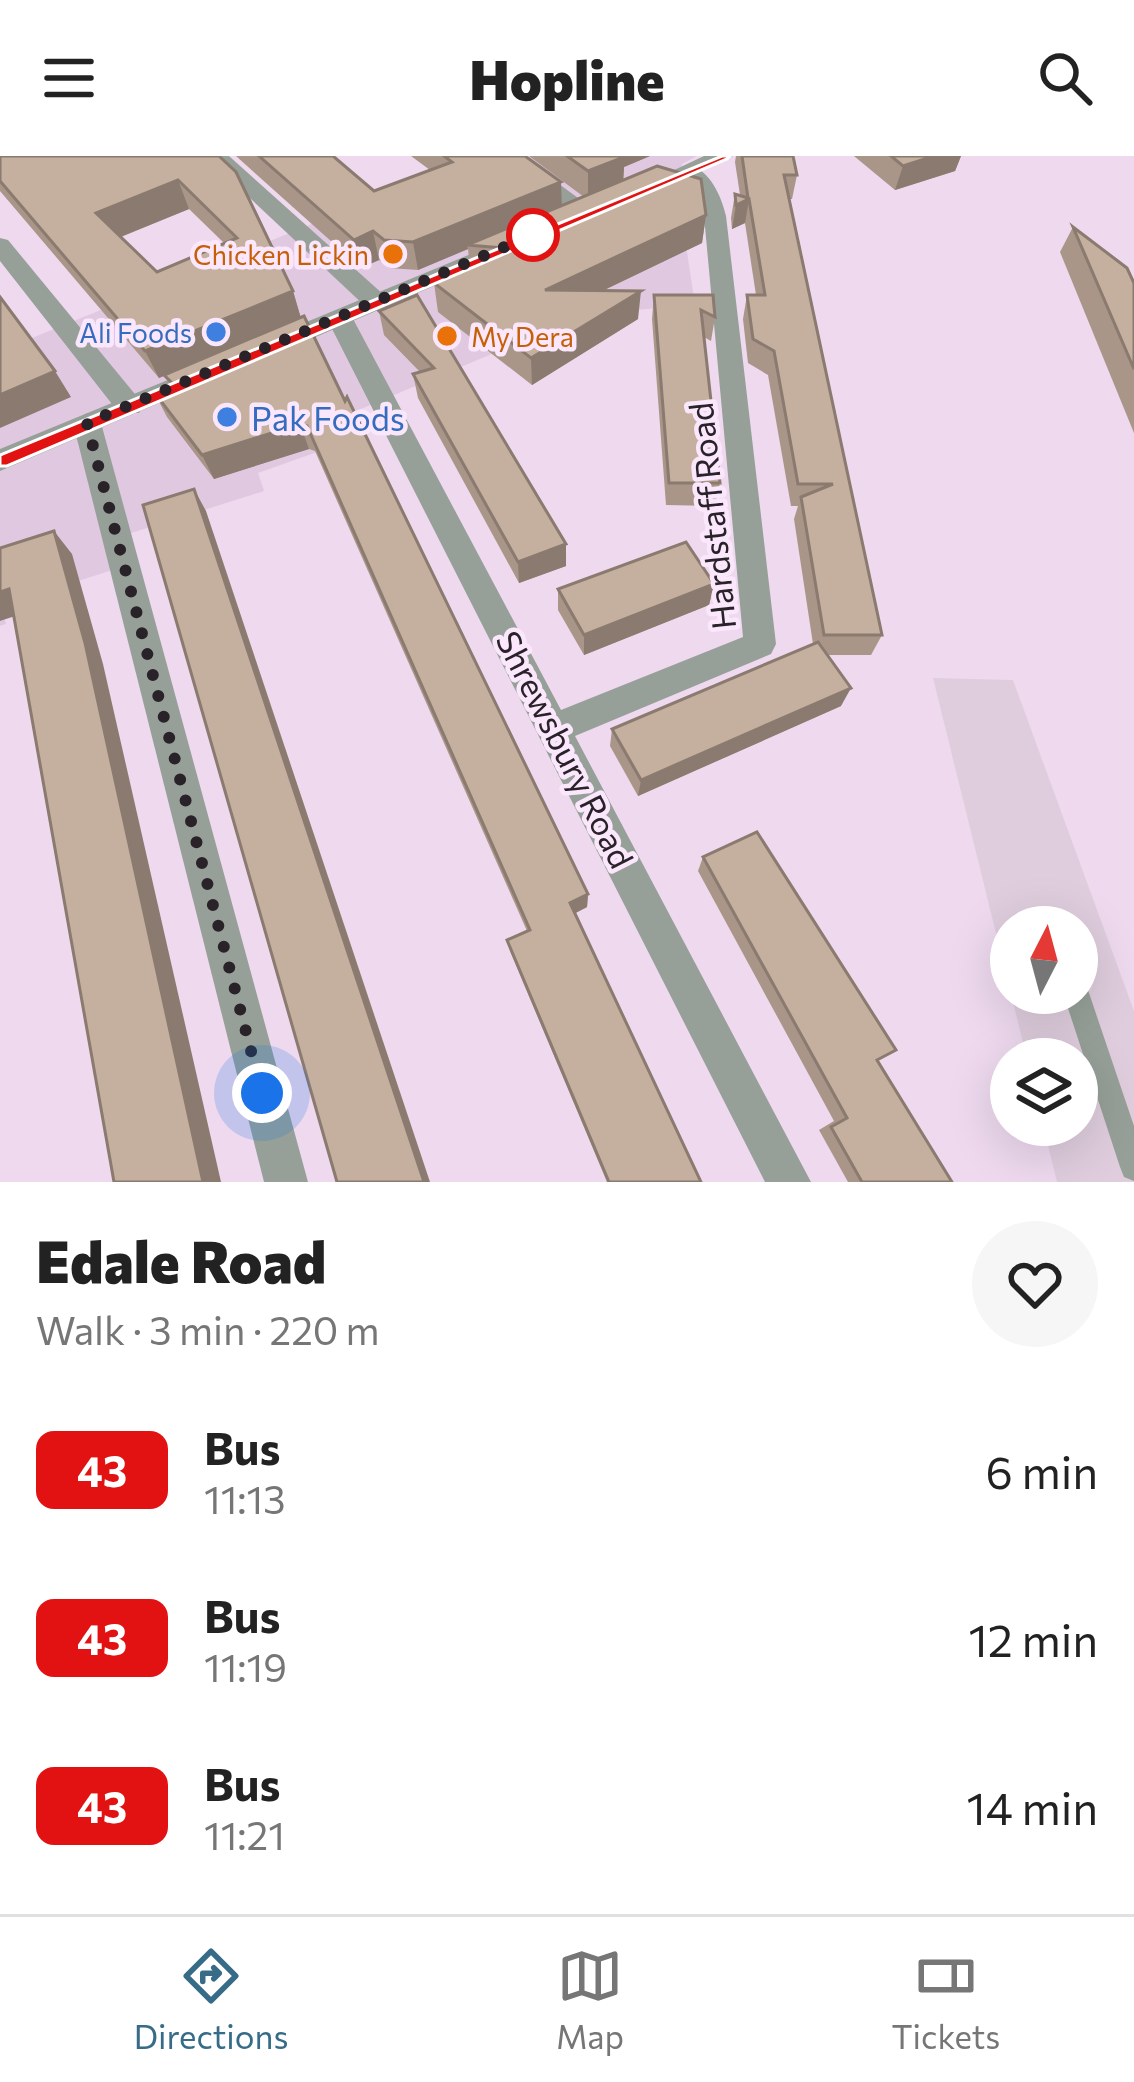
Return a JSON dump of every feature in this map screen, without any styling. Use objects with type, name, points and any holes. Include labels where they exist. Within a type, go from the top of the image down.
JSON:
[{"type":"street","points":[[216,156],[375,301]]},
{"type":"street","points":[[507,156],[576,217],[722,156]]},
{"type":"street","name":"Hardstaff Road","points":[[556,728],[760,644],[715,216],[710,195],[689,170]]},
{"type":"street","points":[[255,353],[523,239]]},
{"type":"street","points":[[0,245],[130,406]]},
{"type":"street","name":"Shrewsbury Road","points":[[339,317],[789,1182]]},
{"type":"street","points":[[0,461],[213,371]]},
{"type":"street","points":[[87,423],[286,1182]]},
{"type":"lane","points":[[1083,1014],[1134,1167]]},
{"type":"shaded area","points":[[479,156],[697,156],[682,164],[684,232],[695,305],[587,314],[356,411],[365,435],[258,473],[264,491],[109,540],[115,569],[2,606],[6,624],[0,626],[0,351]]},
{"type":"shaded area","points":[[933,678],[1013,680],[1096,906],[990,909]]},
{"type":"shaded area","points":[[1098,913],[1134,1011],[1134,1182],[1057,1182],[1048,1146],[1098,1146],[1098,1038],[1022,1038],[1016,1014],[1098,1014]]},
{"type":"building","points":[[0,156],[219,156],[236,172],[293,291],[145,351],[0,181]],"holes":[[[178,180],[237,238],[157,272],[96,213]]]},
{"type":"building","points":[[259,156],[333,156],[374,191],[452,162],[444,156],[525,156],[561,182],[413,242],[384,240],[373,231],[354,240]]},
{"type":"building","points":[[567,156],[622,156],[624,157],[588,171]]},
{"type":"building","points":[[742,156],[793,156],[797,175],[784,175],[882,635],[824,635],[801,497],[833,484],[798,484],[774,351],[753,339],[747,295],[765,295],[749,199],[736,205],[735,194],[748,198]]},
{"type":"building","points":[[891,156],[934,156],[903,166]]},
{"type":"building","points":[[657,166],[701,179],[706,215],[545,290],[641,291],[531,358],[434,283],[516,249],[467,245]]},
{"type":"building","points":[[1073,227],[1127,268],[1134,283],[1134,369]]},
{"type":"building","points":[[417,295],[566,544],[518,562],[413,374],[434,368],[379,311]]},
{"type":"building","points":[[654,295],[713,295],[715,317],[701,310],[720,483],[669,483]]},
{"type":"building","points":[[0,297],[55,371],[0,395]]},
{"type":"building","points":[[304,316],[588,894],[570,903],[701,1182],[609,1182],[507,940],[530,930],[307,426],[300,424],[202,455],[154,392],[173,384],[164,375]]},
{"type":"building","points":[[194,489],[424,1182],[337,1182],[143,505]]},
{"type":"building","points":[[54,531],[85,643],[203,1182],[114,1182],[9,589],[0,592],[0,548]]},
{"type":"building","points":[[686,542],[714,584],[584,635],[558,589]]},
{"type":"building","points":[[818,642],[851,688],[641,780],[612,729]]},
{"type":"building","points":[[757,832],[896,1050],[877,1060],[952,1182],[862,1182],[831,1127],[847,1118],[703,857]]},
{"type":"bus line","name":"43","points":[[0,461],[722,156]]},
{"type":"place","name":"Chicken Lickin","points":[[393,254]]},
{"type":"place","name":"Ali Foods","points":[[216,332]]},
{"type":"place","name":"My Dera","points":[[447,336]]},
{"type":"place","name":"Pak Foods","points":[[227,417]]},
{"type":"route","points":[[262,1093],[87,423],[533,235]]}]
